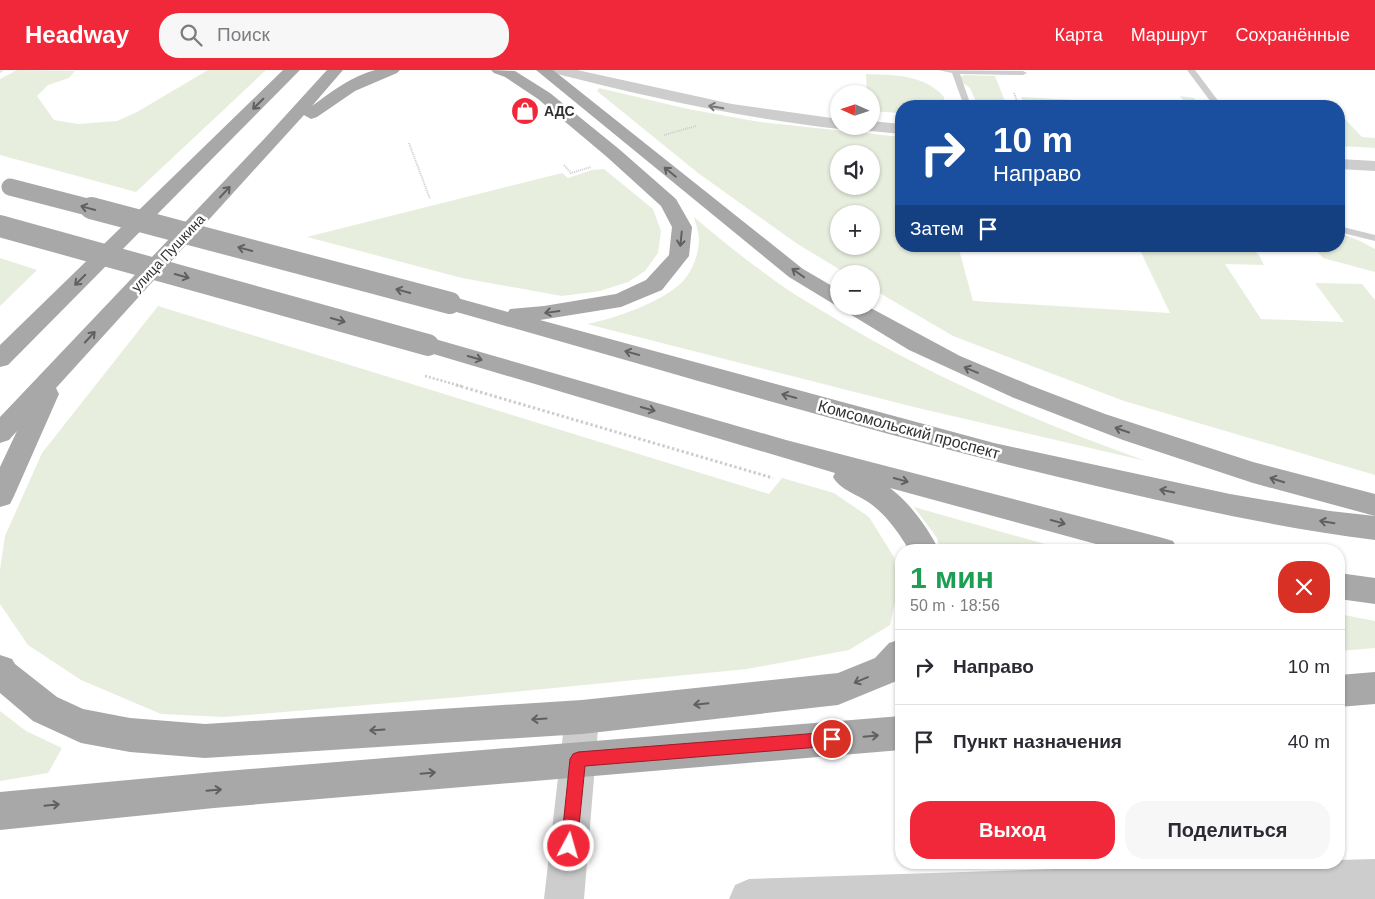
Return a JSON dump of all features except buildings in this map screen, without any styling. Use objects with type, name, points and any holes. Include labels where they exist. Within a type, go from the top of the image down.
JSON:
[{"type":"main road","points":[[2,356],[292,70]]},
{"type":"main road","name":"улица Пушкина","points":[[0,434],[271,142],[335,70]]},
{"type":"main road","points":[[271,142],[348,87],[392,70]]},
{"type":"main road","points":[[491,314],[544,313],[580,308],[621,300],[654,285],[679,256],[682,227],[669,203],[613,153],[544,96],[499,70]]},
{"type":"main road","points":[[544,70],[796,273],[830,294]]},
{"type":"main road","name":"Комсомольский проспект","points":[[5,186],[491,314],[994,453],[1230,505],[1330,523],[1375,528]]},
{"type":"main road","points":[[0,226],[428,345],[786,450],[1139,544]]},
{"type":"main road","points":[[864,315],[962,366],[1069,411],[1186,452],[1314,491],[1375,505]]},
{"type":"main road","points":[[0,496],[57,373]]},
{"type":"main road","points":[[786,450],[854,480],[887,500],[910,525],[921,544]]},
{"type":"main road","points":[[1345,587],[1375,591]]},
{"type":"main road","points":[[0,670],[3,675],[45,709],[81,726],[130,735],[205,741],[582,717],[838,689],[887,669],[895,660]]},
{"type":"main road","points":[[1345,690],[1375,688]]},
{"type":"main road","points":[[0,811],[214,790],[895,733]]},
{"type":"street","points":[[558,70],[659,95],[747,112],[830,123]]},
{"type":"street","points":[[880,127],[895,128]]},
{"type":"street","points":[[1345,164],[1375,166]]},
{"type":"street","points":[[564,899],[582,717]]},
{"type":"street","points":[[749,899],[1375,879]]},
{"type":"lane","points":[[942,70],[1023,72],[1028,84]]},
{"type":"lane","points":[[1191,70],[1214,100]]},
{"type":"lane","points":[[956,71],[964,100]]},
{"type":"lane","points":[[1345,230],[1375,238]]},
{"type":"path","points":[[634,143],[747,112]]},
{"type":"path","points":[[409,143],[430,199]]},
{"type":"path","points":[[564,166],[571,173],[594,167]]},
{"type":"path","points":[[424,376],[774,478]]},
{"type":"green space","points":[[17,70],[75,71],[69,78],[48,85],[37,96],[54,120],[78,124],[117,121],[137,112],[208,70],[266,70],[136,192],[0,155],[0,79]]},
{"type":"green space","points":[[866,74],[908,77],[936,89],[944,97],[944,100],[895,100],[895,113],[880,112],[880,85],[867,85]]},
{"type":"green space","points":[[964,75],[995,76],[1005,100],[975,100],[970,88],[959,80]]},
{"type":"green space","points":[[599,88],[688,109],[760,122],[830,129],[830,135],[895,136],[895,252],[960,252],[973,301],[1170,313],[1141,252],[1256,252],[1264,265],[1225,264],[1261,319],[1344,322],[1315,283],[1362,284],[1375,300],[1375,475],[1124,401],[953,336],[880,293],[880,265],[832,265],[796,243],[698,173],[597,91]]},
{"type":"green space","points":[[1180,96],[1196,100],[1183,100]]},
{"type":"green space","points":[[1021,97],[1076,100],[1022,100]]},
{"type":"green space","points":[[1345,119],[1362,137],[1375,138],[1375,148],[1345,146]]},
{"type":"green space","points":[[604,169],[653,209],[661,231],[658,253],[645,271],[628,282],[600,291],[562,296],[462,278],[307,237],[562,173],[568,178],[592,170]]},
{"type":"green space","points":[[694,217],[787,289],[905,358],[1024,414],[1146,461],[918,408],[587,324],[637,309],[674,289],[686,278],[692,268],[699,245]]},
{"type":"green space","points":[[1345,235],[1375,249],[1375,272],[1323,258],[1318,252],[1345,252]]},
{"type":"green space","points":[[0,258],[37,270],[0,306]]},
{"type":"green space","points":[[158,306],[769,494],[782,478],[834,493],[869,517],[894,557],[895,602],[890,625],[849,650],[747,669],[461,697],[223,717],[161,714],[81,680],[28,645],[0,604],[0,570],[5,536],[42,453]]},
{"type":"green space","points":[[914,507],[1045,544],[938,544],[937,538]]},
{"type":"green space","points":[[1345,615],[1375,621],[1375,648],[1345,650]]},
{"type":"green space","points":[[0,711],[26,731],[62,748],[48,773],[0,781]]},
{"type":"place","name":"АДС","points":[[525,111]]},
{"type":"route","points":[[569,846],[578,759],[832,739]]}]
